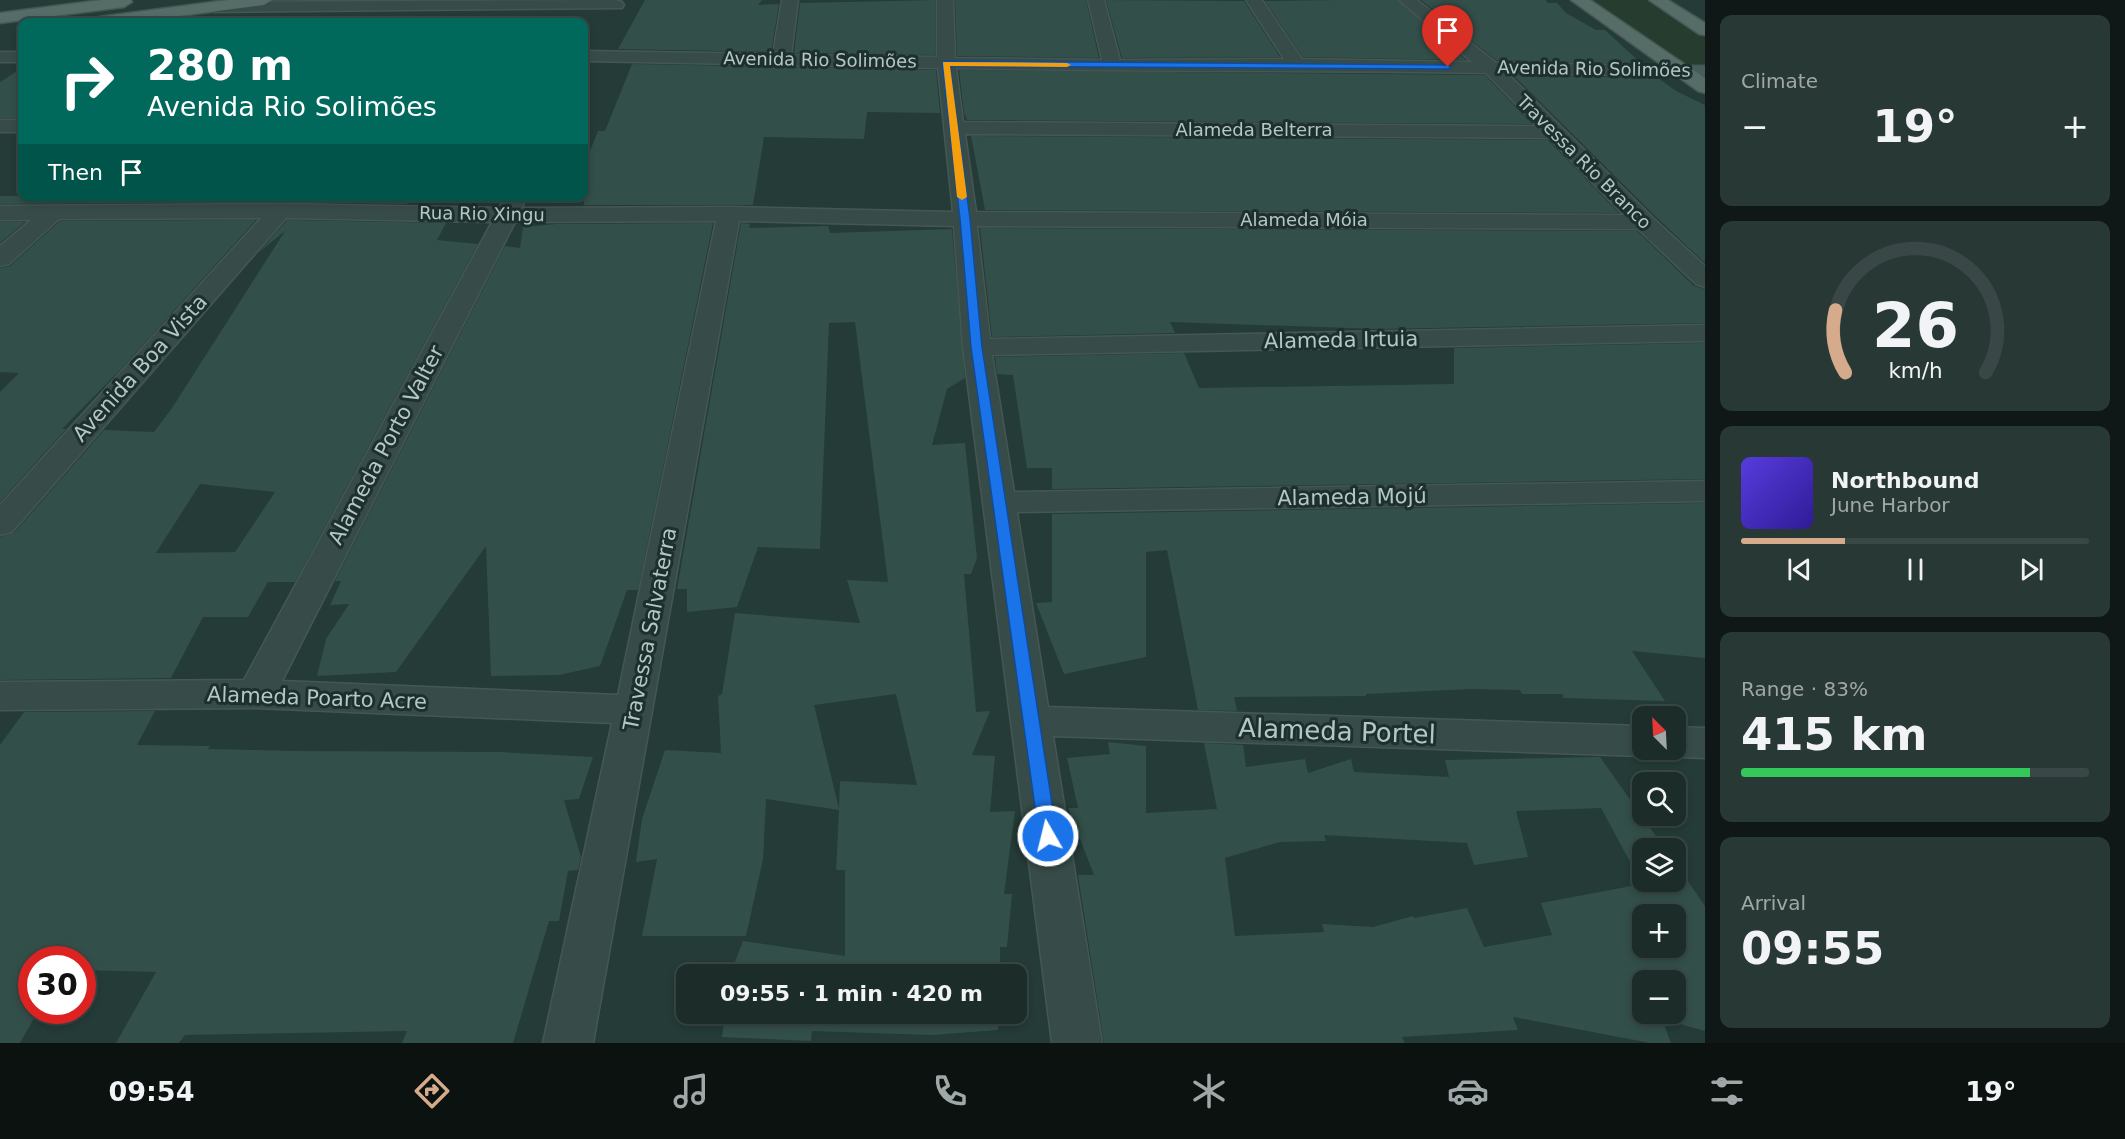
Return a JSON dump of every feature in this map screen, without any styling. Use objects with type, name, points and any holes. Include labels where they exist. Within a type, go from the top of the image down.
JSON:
[{"type":"main road","points":[[0,18],[138,0]]},
{"type":"main road","points":[[128,18],[264,0]]},
{"type":"main road","points":[[1579,0],[1705,87]]},
{"type":"main road","points":[[1657,0],[1705,30]]},
{"type":"main road","name":"Avenida Rio Solimões","points":[[1682,71],[1705,71]]},
{"type":"street","points":[[781,59],[790,0]]},
{"type":"street","points":[[945,0],[946,63],[965,219],[977,347],[1077,1043]]},
{"type":"street","points":[[1096,0],[1112,66]]},
{"type":"street","points":[[1254,0],[1297,64]]},
{"type":"street","name":"Travessa Rio Branco","points":[[1407,0],[1491,68],[1644,222],[1705,279]]},
{"type":"street","points":[[215,6],[618,2],[588,56]]},
{"type":"street","points":[[0,57],[18,57]]},
{"type":"street","name":"Avenida Rio Solimões","points":[[588,60],[781,59],[1112,66],[1297,64],[1682,71]]},
{"type":"street","points":[[0,126],[18,126]]},
{"type":"street","name":"Alameda Belterra","points":[[953,128],[1554,132]]},
{"type":"street","name":"Rua Rio Xingu","points":[[0,213],[280,211],[512,206],[965,219]]},
{"type":"street","name":"Alameda Porto Valter","points":[[256,694],[512,206]]},
{"type":"street","name":"Avenida Boa Vista","points":[[0,525],[280,211]]},
{"type":"street","points":[[0,259],[53,213]]},
{"type":"street","name":"Travessa Salvaterra","points":[[568,1043],[729,214]]},
{"type":"street","name":"Alameda Móia","points":[[965,219],[1644,222]]},
{"type":"street","name":"Alameda Irtuia","points":[[977,347],[1705,333]]},
{"type":"street","name":"Alameda Mojú","points":[[1000,502],[1705,491]]},
{"type":"street","name":"Alameda Poarto Acre","points":[[0,696],[256,694],[634,710]]},
{"type":"street","name":"Alameda Portel","points":[[1031,721],[1632,741]]},
{"type":"street","points":[[1686,742],[1705,743]]},
{"type":"green space","points":[[1580,0],[1655,0],[1705,31],[1705,87]]},
{"type":"building","points":[[645,0],[762,0],[758,5],[779,4],[771,52],[618,49]]},
{"type":"building","points":[[935,0],[935,55],[794,53],[800,3]]},
{"type":"building","points":[[955,0],[1086,0],[1099,58],[957,56]]},
{"type":"building","points":[[1106,0],[1244,1],[1280,57],[1122,58]]},
{"type":"building","points":[[1397,0],[1466,60],[1303,57],[1265,1]]},
{"type":"building","points":[[1421,0],[1546,0],[1548,3],[1557,3],[1566,13],[1596,30],[1605,30],[1642,64],[1496,60]]},
{"type":"building","points":[[632,64],[936,70],[940,113],[867,112],[864,139],[764,137],[753,205],[584,205],[584,201],[588,201],[588,156],[598,131],[605,131]]},
{"type":"building","points":[[959,70],[1485,75],[1532,124],[967,120],[964,113]]},
{"type":"building","points":[[18,71],[18,118],[0,118],[0,82]]},
{"type":"building","points":[[1513,75],[1658,78],[1676,91],[1705,105],[1705,263],[1654,215]]},
{"type":"building","points":[[971,136],[1548,140],[1619,213],[985,210]]},
{"type":"building","points":[[0,196],[18,196],[18,201],[409,201],[407,204],[280,202],[0,204]]},
{"type":"building","points":[[256,220],[123,367],[62,429],[66,429],[0,502],[0,392],[19,373],[0,372],[0,268],[10,266],[60,221]]},
{"type":"building","points":[[287,220],[446,223],[437,240],[478,244],[295,582],[268,582],[248,617],[203,617],[171,678],[0,680],[0,537],[14,533],[104,430],[154,432],[172,408],[285,231],[258,253]],"holes":[[[200,484],[275,492],[235,552],[156,553]]]},
{"type":"building","points":[[0,222],[25,222],[0,243]]},
{"type":"building","points":[[713,223],[638,590],[627,590],[600,666],[559,675],[491,676],[486,546],[396,672],[317,676],[326,639],[349,604],[330,605],[341,581],[335,581],[505,246],[520,248],[523,227],[556,224]]},
{"type":"building","points":[[741,223],[750,224],[749,228],[828,226],[830,233],[952,229],[965,378],[947,389],[932,445],[965,443],[977,558],[971,574],[964,574],[976,712],[990,711],[972,755],[995,756],[990,812],[1015,811],[1004,894],[1012,894],[1007,947],[1000,947],[1000,964],[734,964],[743,941],[845,956],[845,870],[836,870],[839,810],[766,799],[763,859],[746,936],[642,936],[657,859],[636,862],[642,819],[665,750],[721,753],[718,696],[722,694],[735,613],[860,623],[847,580],[888,582],[855,322],[829,323],[820,549],[758,547],[737,607],[687,612],[687,589],[677,589]],"holes":[[[896,694],[917,785],[840,781],[839,809],[814,705]]]},
{"type":"building","points":[[980,228],[1637,231],[1694,286],[1705,289],[1705,323],[1379,329],[1170,322],[1175,333],[992,337]]},
{"type":"building","points":[[1705,343],[1705,479],[1052,489],[1052,468],[1027,468],[1013,375],[997,374],[995,357],[1184,353],[1199,388],[1454,384],[1454,348]]},
{"type":"building","points":[[1705,503],[1705,658],[1632,651],[1665,701],[1563,698],[1563,694],[1522,694],[1520,690],[1470,689],[1366,694],[1366,696],[1234,697],[1237,711],[1198,710],[1167,550],[1146,552],[1146,657],[1064,674],[1036,603],[1052,602],[1052,514]]},
{"type":"building","points":[[155,711],[137,745],[295,751],[500,752],[593,757],[579,799],[564,800],[581,857],[578,870],[568,871],[559,921],[549,921],[513,1043],[402,1043],[407,1031],[185,1035],[179,1043],[116,1043],[156,972],[96,970],[96,946],[18,946],[18,1024],[31,1024],[20,1043],[0,1043],[0,745],[24,712]]},
{"type":"building","points":[[1108,742],[1146,746],[1146,813],[1217,809],[1204,743],[1243,745],[1246,767],[1305,759],[1308,773],[1351,759],[1354,772],[1449,777],[1445,760],[1600,757],[1632,802],[1632,826],[1649,826],[1657,838],[1632,838],[1632,865],[1601,808],[1516,811],[1528,857],[1474,865],[1467,843],[1324,835],[1326,841],[1280,842],[1225,858],[1235,936],[1324,932],[1322,924],[1373,927],[1413,916],[1414,918],[1467,908],[1484,947],[1552,935],[1541,903],[1632,886],[1632,892],[1686,892],[1686,878],[1705,906],[1705,1031],[1680,1024],[1686,1024],[1686,970],[1632,970],[1632,1024],[1664,1024],[1671,1043],[1650,1043],[1513,1017],[1518,1030],[1402,1037],[1405,1043],[1104,1043],[1078,875],[1094,875],[1068,808],[1078,808],[1067,758],[1110,754]]},
{"type":"building","points":[[724,1024],[998,1024],[998,1030],[932,1035],[812,1031],[811,1041],[722,1037]]},
{"type":"slow traffic","points":[[962,197],[946,63],[1067,65]]},
{"type":"route","points":[[1048,836],[977,347],[965,219],[946,63],[1448,67]]}]
